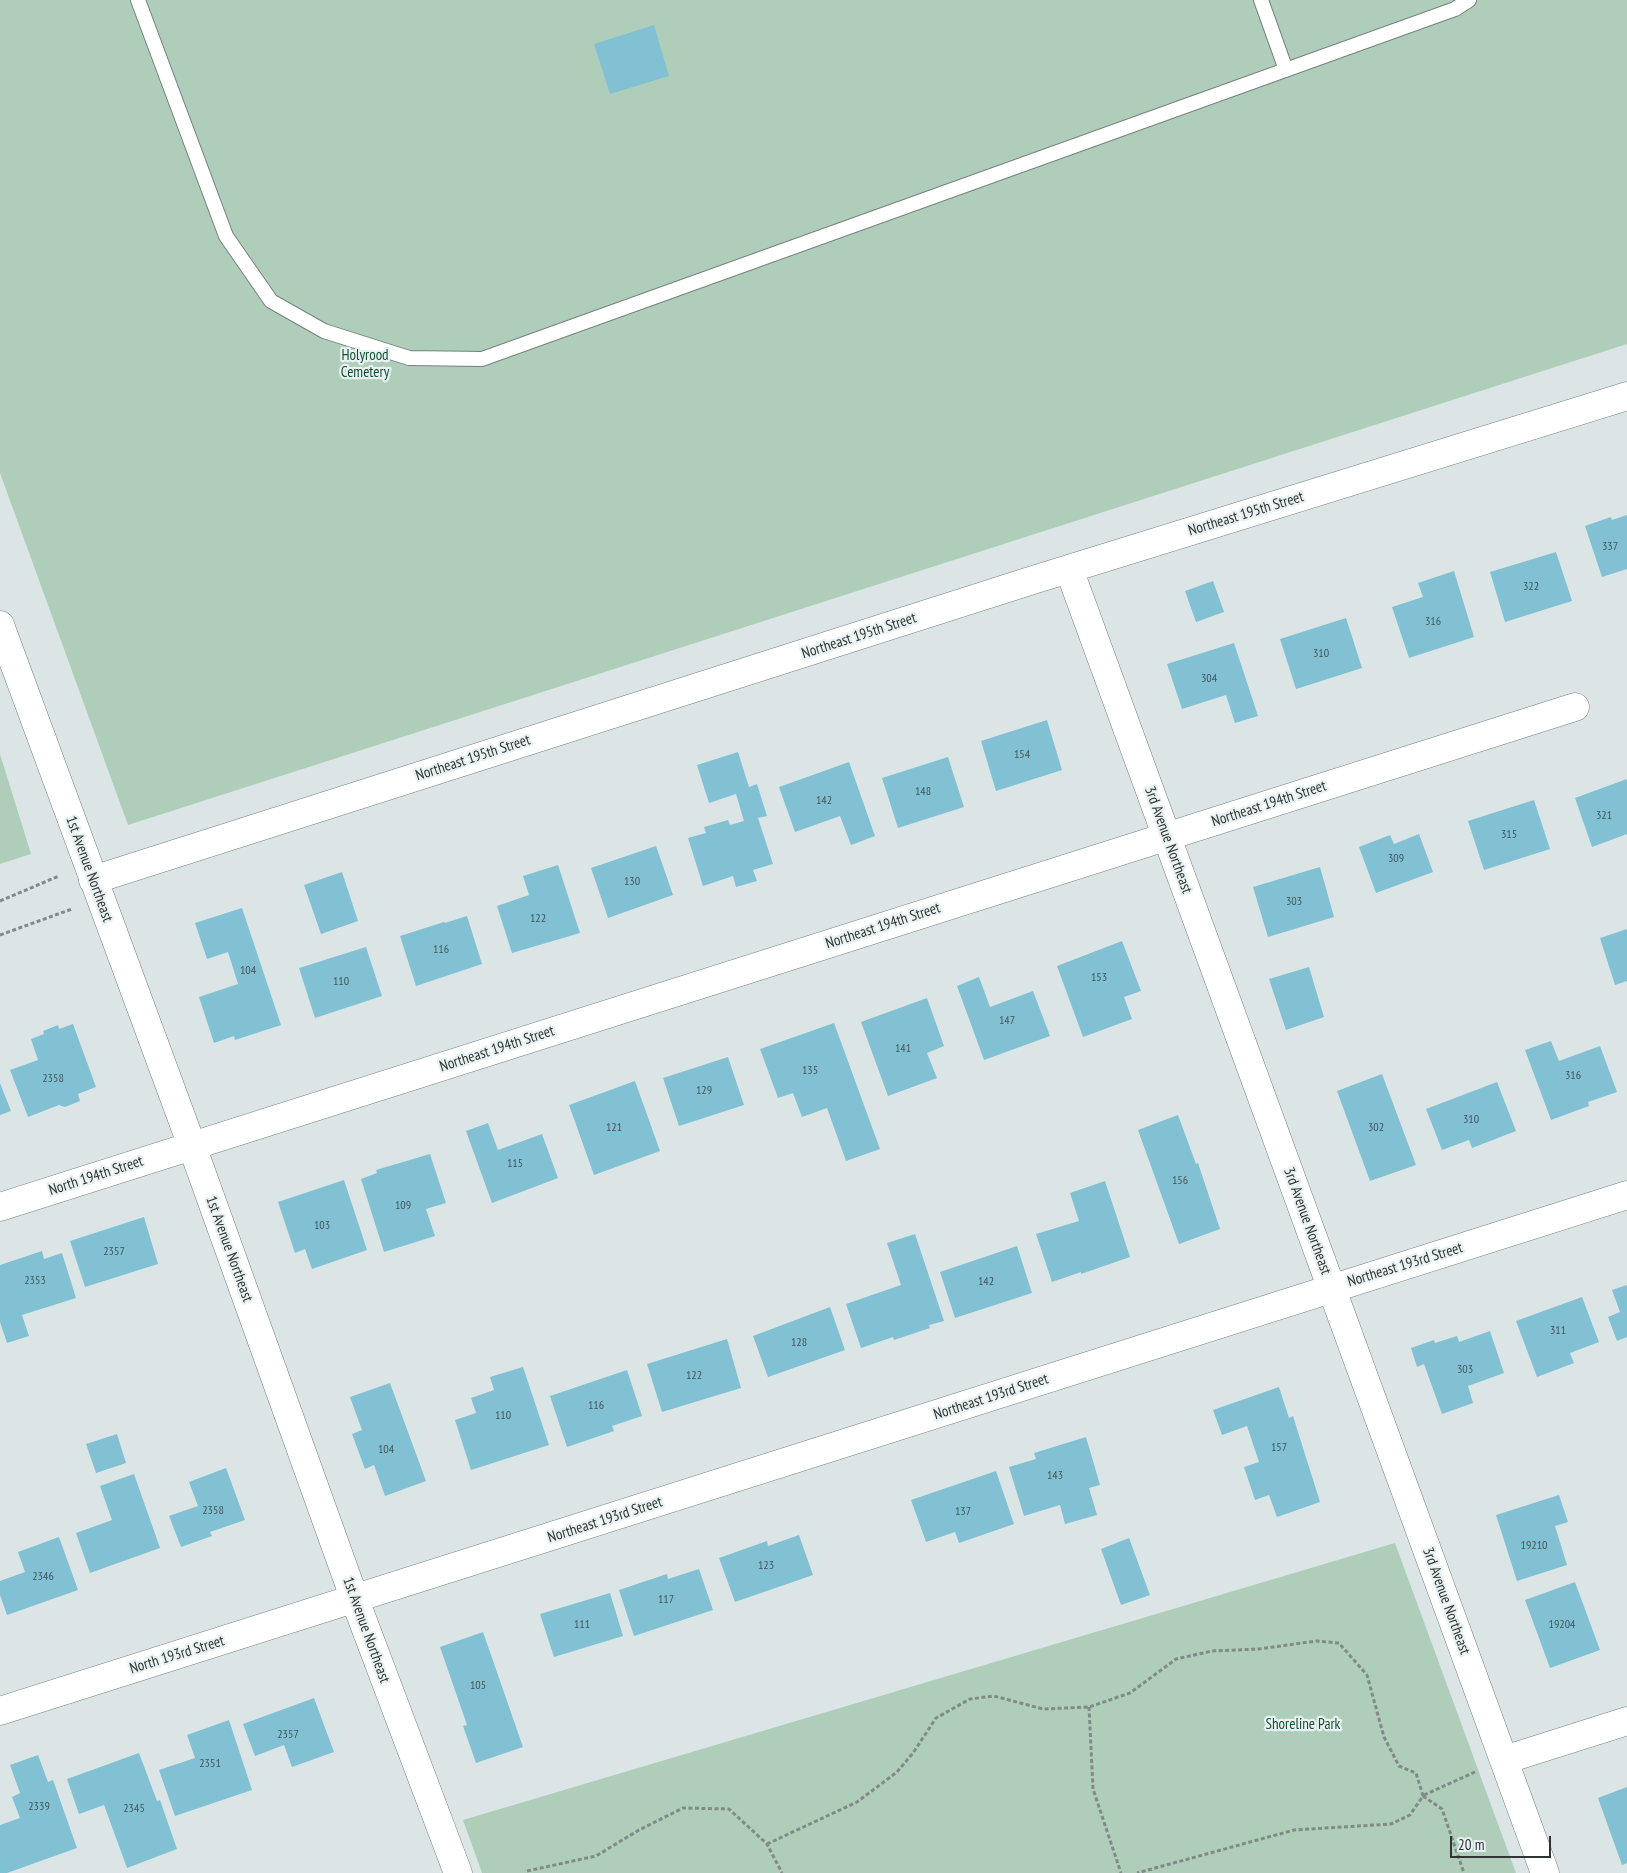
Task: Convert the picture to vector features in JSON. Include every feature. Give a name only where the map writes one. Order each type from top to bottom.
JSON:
[{"type":"street","name":"Northeast 195th Street","points":[[96,889],[1069,569],[1627,396]]},
{"type":"street","name":"3rd Avenue Northeast","points":[[1069,569],[1545,1873]]},
{"type":"street","name":"1st Avenue Northeast","points":[[0,625],[192,1146],[355,1600],[458,1873]]},
{"type":"street","name":"Northeast 194th Street","points":[[192,1146],[1575,707]]},
{"type":"street","name":"North 194th Street","points":[[0,1207],[192,1146]]},
{"type":"street","name":"Northeast 193rd Street","points":[[355,1600],[1627,1195]]},
{"type":"street","name":"North 193rd Street","points":[[0,1711],[355,1600]]},
{"type":"street","points":[[1504,1760],[1627,1721]]},
{"type":"lane","points":[[138,0],[226,236],[271,301],[324,332],[409,358],[482,359],[1455,9],[1469,0]]},
{"type":"lane","points":[[1261,0],[1286,70]]},
{"type":"path","points":[[0,901],[57,878]]},
{"type":"path","points":[[0,935],[96,889]]},
{"type":"path","points":[[767,1844],[857,1802],[897,1772],[913,1753],[936,1718],[970,1699],[994,1696],[1043,1709],[1089,1707],[1130,1694],[1176,1659],[1212,1651],[1259,1649],[1316,1642],[1339,1643],[1367,1675],[1384,1736],[1399,1766],[1416,1773],[1423,1796],[1442,1809],[1464,1873]]},
{"type":"path","points":[[1089,1707],[1093,1789],[1121,1873]]},
{"type":"path","points":[[1137,1873],[1294,1830],[1391,1824],[1410,1815],[1423,1796],[1504,1760]]},
{"type":"path","points":[[527,1871],[596,1856],[639,1830],[683,1808],[730,1809],[767,1844],[782,1873]]},
{"type":"green space","name":"Holyrood Cemetery","points":[[0,0],[1627,0],[1627,344],[128,825],[0,473]]},
{"type":"green space","points":[[0,754],[31,854],[0,864]]},
{"type":"green space","name":"Shoreline Park","points":[[1395,1543],[1516,1873],[482,1873],[463,1820]]},
{"type":"building","points":[[654,25],[669,76],[610,94],[594,44]]},
{"type":"building","points":[[1627,515],[1627,569],[1602,577],[1585,526],[1611,517],[1612,520]]},
{"type":"building","points":[[1556,552],[1572,601],[1505,622],[1490,572]]},
{"type":"building","points":[[1454,571],[1474,637],[1409,658],[1392,607],[1423,597],[1418,583]]},
{"type":"building","points":[[1213,581],[1224,612],[1196,622],[1185,591]]},
{"type":"building","points":[[1346,618],[1362,668],[1296,689],[1280,639]]},
{"type":"building","points":[[1234,643],[1258,716],[1235,723],[1226,695],[1182,709],[1167,664]]},
{"type":"building","points":[[1047,720],[1062,770],[996,791],[981,741]]},
{"type":"building","points":[[738,752],[749,787],[757,784],[767,816],[758,818],[773,864],[753,870],[757,881],[736,887],[733,876],[703,886],[688,838],[706,833],[704,827],[728,820],[730,825],[744,821],[736,794],[709,803],[697,765]]},
{"type":"building","points":[[948,757],[964,807],[898,828],[882,778]]},
{"type":"building","points":[[849,762],[875,836],[851,845],[840,816],[795,832],[779,787]]},
{"type":"building","points":[[1627,779],[1627,834],[1592,847],[1575,798]]},
{"type":"building","points":[[1534,800],[1550,849],[1484,870],[1468,821]]},
{"type":"building","points":[[1419,834],[1433,872],[1376,893],[1359,847],[1390,835],[1394,844]]},
{"type":"building","points":[[656,846],[673,895],[608,918],[591,868]]},
{"type":"building","points":[[558,865],[580,933],[512,953],[497,906],[529,895],[523,876]]},
{"type":"building","points":[[1320,867],[1334,917],[1268,937],[1253,887]]},
{"type":"building","points":[[342,872],[358,921],[321,934],[304,885]]},
{"type":"building","points":[[242,908],[281,1025],[235,1040],[234,1036],[214,1043],[199,997],[238,984],[228,952],[207,959],[195,923]]},
{"type":"building","points":[[467,916],[482,964],[416,986],[400,936]]},
{"type":"building","points":[[1627,929],[1627,981],[1615,985],[1600,938]]},
{"type":"building","points":[[1122,941],[1141,991],[1124,997],[1132,1019],[1083,1037],[1057,966]]},
{"type":"building","points":[[366,947],[382,996],[315,1018],[299,968]]},
{"type":"building","points":[[1309,967],[1324,1017],[1286,1030],[1269,979]]},
{"type":"building","points":[[979,977],[990,1007],[1033,991],[1050,1036],[984,1060],[957,986]]},
{"type":"building","points":[[927,998],[944,1046],[927,1053],[937,1078],[888,1096],[861,1022]]},
{"type":"building","points":[[834,1023],[880,1149],[846,1161],[827,1108],[802,1117],[793,1093],[778,1098],[760,1049]]},
{"type":"building","points":[[73,1024],[96,1087],[78,1094],[80,1101],[65,1107],[59,1105],[28,1117],[10,1070],[38,1060],[31,1039],[44,1034],[43,1031],[58,1025],[59,1029]]},
{"type":"building","points":[[1551,1041],[1559,1061],[1600,1046],[1617,1092],[1588,1102],[1589,1106],[1551,1120],[1525,1050]]},
{"type":"building","points":[[728,1057],[744,1105],[679,1126],[663,1078]]},
{"type":"building","points":[[1382,1074],[1416,1165],[1370,1181],[1337,1091]]},
{"type":"building","points":[[635,1081],[660,1151],[594,1175],[569,1105]]},
{"type":"building","points":[[1497,1082],[1516,1131],[1472,1148],[1469,1140],[1442,1150],[1426,1109]]},
{"type":"building","points":[[0,1083],[11,1111],[0,1115]]},
{"type":"building","points":[[1178,1115],[1196,1164],[1198,1163],[1220,1229],[1179,1244],[1138,1130]]},
{"type":"building","points":[[488,1123],[498,1150],[542,1134],[558,1178],[492,1203],[466,1131]]},
{"type":"building","points":[[430,1154],[446,1203],[426,1209],[435,1236],[384,1252],[361,1179],[377,1173],[376,1170]]},
{"type":"building","points":[[344,1180],[367,1250],[312,1269],[305,1249],[295,1253],[278,1202]]},
{"type":"building","points":[[1105,1181],[1130,1257],[1052,1282],[1036,1234],[1079,1221],[1070,1193]]},
{"type":"building","points":[[144,1217],[158,1264],[85,1287],[70,1241]]},
{"type":"building","points":[[915,1234],[944,1321],[929,1325],[930,1328],[894,1340],[893,1337],[861,1348],[846,1304],[901,1285],[887,1243]]},
{"type":"building","points":[[1017,1246],[1032,1293],[955,1318],[940,1272]]},
{"type":"building","points":[[42,1251],[44,1259],[62,1253],[76,1298],[22,1315],[29,1336],[7,1343],[0,1322],[0,1265]]},
{"type":"building","points":[[1627,1285],[1627,1337],[1617,1341],[1608,1317],[1620,1312],[1612,1290]]},
{"type":"building","points":[[1582,1297],[1599,1342],[1570,1353],[1574,1363],[1537,1377],[1516,1321]]},
{"type":"building","points":[[830,1307],[845,1350],[768,1377],[753,1336]]},
{"type":"building","points":[[1490,1331],[1504,1373],[1468,1386],[1473,1403],[1442,1414],[1424,1364],[1417,1367],[1411,1348],[1434,1340],[1435,1343],[1457,1336],[1459,1342]]},
{"type":"building","points":[[727,1339],[741,1388],[662,1412],[647,1364]]},
{"type":"building","points":[[523,1367],[549,1445],[471,1470],[455,1420],[476,1413],[471,1398],[494,1390],[490,1377]]},
{"type":"building","points":[[627,1370],[642,1416],[612,1426],[614,1431],[567,1447],[550,1396]]},
{"type":"building","points":[[390,1383],[426,1481],[385,1496],[374,1465],[365,1469],[352,1434],[362,1430],[350,1397]]},
{"type":"building","points":[[1279,1387],[1289,1418],[1293,1416],[1320,1502],[1277,1517],[1269,1495],[1255,1500],[1244,1467],[1259,1462],[1247,1426],[1222,1435],[1213,1410]]},
{"type":"building","points":[[117,1434],[126,1463],[96,1473],[86,1444]]},
{"type":"building","points":[[1086,1437],[1100,1485],[1089,1488],[1097,1515],[1065,1524],[1060,1505],[1024,1516],[1009,1467],[1036,1459],[1034,1453]]},
{"type":"building","points":[[226,1468],[245,1520],[210,1532],[212,1536],[181,1547],[169,1516],[198,1506],[189,1482]]},
{"type":"building","points":[[996,1471],[1014,1524],[959,1543],[955,1532],[926,1542],[911,1500]]},
{"type":"building","points":[[134,1474],[160,1548],[90,1573],[76,1533],[112,1520],[100,1486]]},
{"type":"building","points":[[1559,1495],[1568,1522],[1555,1526],[1567,1565],[1517,1581],[1496,1515]]},
{"type":"building","points":[[799,1535],[813,1575],[735,1602],[719,1558],[767,1541],[768,1546]]},
{"type":"building","points":[[59,1537],[78,1590],[7,1615],[0,1595],[0,1581],[25,1572],[18,1552]]},
{"type":"building","points":[[1129,1538],[1150,1595],[1121,1605],[1101,1549]]},
{"type":"building","points":[[699,1569],[713,1610],[634,1636],[619,1590],[667,1574],[668,1579]]},
{"type":"building","points":[[1575,1582],[1600,1650],[1550,1668],[1525,1600]]},
{"type":"building","points":[[610,1593],[623,1636],[554,1657],[540,1614]]},
{"type":"building","points":[[483,1632],[523,1747],[476,1763],[463,1726],[467,1725],[440,1647]]},
{"type":"building","points":[[314,1698],[334,1752],[292,1767],[284,1745],[255,1756],[243,1724]]},
{"type":"building","points":[[229,1720],[252,1790],[175,1816],[159,1770],[195,1758],[187,1735]]},
{"type":"building","points":[[139,1753],[157,1801],[160,1800],[177,1849],[127,1868],[104,1805],[79,1814],[67,1779]]},
{"type":"building","points":[[38,1755],[48,1782],[53,1780],[77,1848],[7,1873],[0,1873],[0,1825],[20,1818],[12,1797],[20,1793],[10,1765]]},
{"type":"building","points":[[1627,1787],[1627,1863],[1622,1865],[1598,1798]]}]
